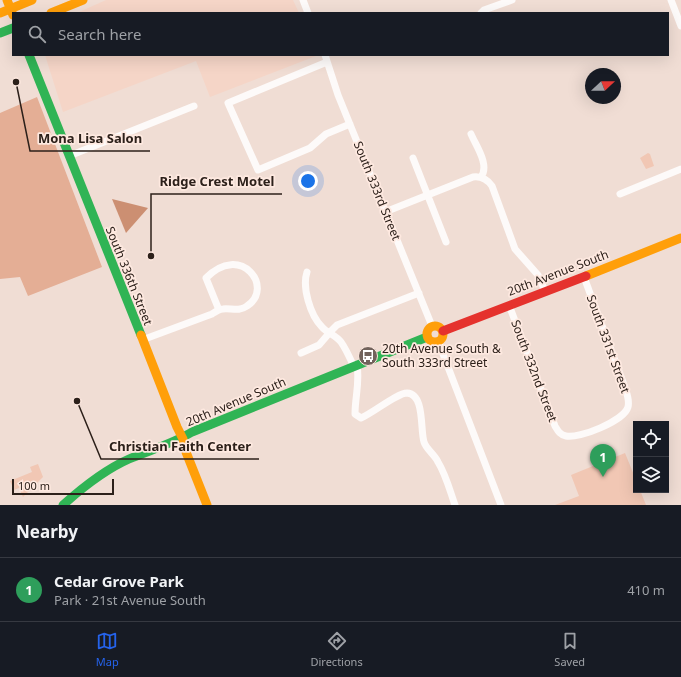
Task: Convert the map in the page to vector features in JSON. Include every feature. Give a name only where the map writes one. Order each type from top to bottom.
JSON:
[{"type":"street","points":[[0,13],[32,0]]},
{"type":"street","points":[[53,12],[83,0]]},
{"type":"street","points":[[303,0],[308,12]]},
{"type":"street","points":[[482,12],[512,0]]},
{"type":"street","points":[[671,0],[681,26]]},
{"type":"street","points":[[0,33],[12,28]]},
{"type":"street","name":"South 336th Street","points":[[29,56],[207,505]]},
{"type":"street","name":"South 333rd Street","points":[[325,56],[350,124],[432,326]]},
{"type":"street","points":[[327,62],[228,103],[258,170],[310,148],[326,134],[350,124]]},
{"type":"street","points":[[69,156],[194,106]]},
{"type":"street","points":[[471,134],[484,164],[484,171],[481,177]]},
{"type":"street","points":[[412,158],[446,242]]},
{"type":"street","points":[[620,194],[681,169]]},
{"type":"street","points":[[385,212],[473,177],[481,177],[488,181],[492,186],[515,249],[538,275],[545,291]]},
{"type":"street","name":"20th Avenue South","points":[[443,331],[681,238]]},
{"type":"street","points":[[142,340],[218,310],[222,308],[234,310],[247,307],[258,293],[258,288],[252,272],[244,266],[232,264],[221,267],[213,271],[206,278],[218,310]]},
{"type":"street","points":[[307,272],[305,284],[307,296],[316,318],[322,327],[341,342],[359,376],[355,414],[361,418],[370,414],[401,394],[409,393],[415,396],[418,400],[420,410],[424,443],[438,461],[455,505]]},
{"type":"street","name":"South 331st Street","points":[[562,435],[570,437],[582,434],[612,422],[626,411],[628,398],[584,277]]},
{"type":"street","points":[[301,353],[319,346],[334,327],[340,323],[419,293]]},
{"type":"street","name":"South 332nd Street","points":[[509,305],[552,420],[562,435]]},
{"type":"street","points":[[432,326],[439,326],[443,331],[443,336],[438,342],[431,341],[427,337],[427,331],[432,326]]},
{"type":"street","name":"20th Avenue South","points":[[63,505],[90,482],[113,467],[128,460],[182,439],[192,432],[427,337]]},
{"type":"street","points":[[438,342],[501,505]]},
{"type":"shaded area","points":[[106,0],[293,0],[299,12],[79,12]]},
{"type":"shaded area","points":[[45,56],[316,56],[210,97],[196,61],[63,112]]},
{"type":"shaded area","points":[[37,97],[102,267],[28,296],[20,277],[0,279],[0,113]]},
{"type":"shaded area","points":[[648,153],[650,154],[654,166],[646,169],[640,158]]},
{"type":"shaded area","points":[[112,199],[148,208],[126,233]]},
{"type":"shaded area","points":[[625,453],[633,473],[633,493],[641,493],[646,505],[555,505],[579,496],[571,475]]},
{"type":"shaded area","points":[[38,464],[43,477],[23,497],[19,488],[14,490],[10,481],[32,472],[30,467]]},
{"type":"traffic: fast","points":[[0,33],[12,28]]},
{"type":"traffic: fast","points":[[29,56],[141,335]]},
{"type":"traffic: fast","points":[[63,505],[94,479],[120,463],[192,432],[427,337]]},
{"type":"traffic: slow","points":[[7,0],[12,12]]},
{"type":"traffic: slow","points":[[0,13],[32,0]]},
{"type":"traffic: slow","points":[[53,12],[83,0]]},
{"type":"traffic: slow","points":[[586,276],[681,238]]},
{"type":"traffic: slow","points":[[432,326],[438,326],[443,331],[443,334],[441,340],[438,342],[432,342],[427,337],[427,331],[432,326]]},
{"type":"traffic: slow","points":[[141,335],[183,439],[186,452],[207,505]]},
{"type":"traffic: jam","points":[[443,331],[586,276]]},
{"type":"place","name":"Mona Lisa Salon","points":[[16,82]]},
{"type":"place","name":"Ridge Crest Motel","points":[[151,256]]},
{"type":"place","name":"20th Avenue South & South 333rd Street","points":[[368,356]]},
{"type":"place","name":"Christian Faith Center","points":[[77,401]]},
{"type":"place","name":"Cedar Grove Park","points":[[603,477]]}]
